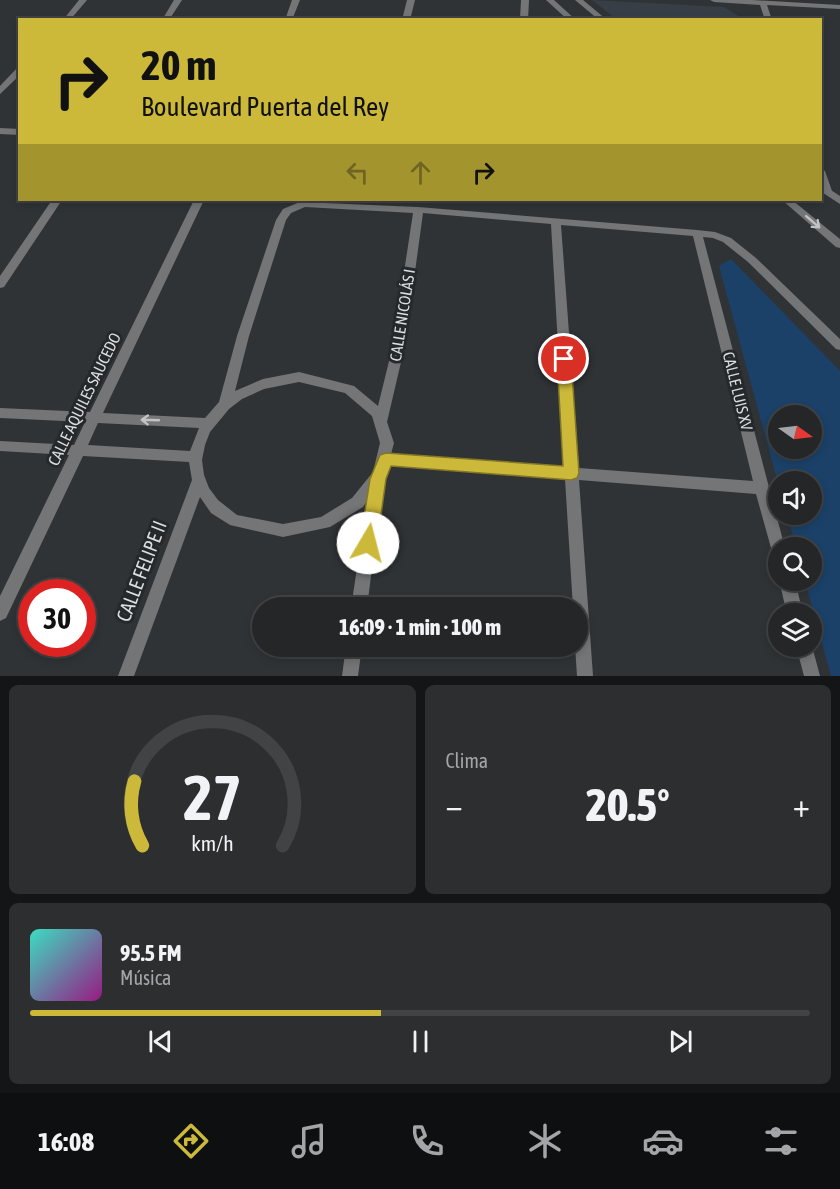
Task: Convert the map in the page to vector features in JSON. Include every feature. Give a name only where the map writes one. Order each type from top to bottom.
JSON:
[{"type":"street","points":[[68,18],[83,0]]},
{"type":"street","points":[[166,18],[178,0]]},
{"type":"street","points":[[289,18],[297,0]]},
{"type":"street","points":[[406,18],[411,0]]},
{"type":"street","points":[[524,18],[525,0]]},
{"type":"street","points":[[550,0],[571,18]]},
{"type":"street","points":[[579,0],[602,18]]},
{"type":"street","points":[[714,0],[788,2],[840,7]]},
{"type":"street","points":[[763,3],[768,18]]},
{"type":"street","points":[[0,92],[18,72]]},
{"type":"street","points":[[0,131],[18,132]]},
{"type":"street","points":[[823,189],[840,192]]},
{"type":"street","points":[[823,189],[840,201]]},
{"type":"street","points":[[0,284],[56,201]]},
{"type":"street","name":"CALLE AQUILES SAUCEDO","points":[[0,613],[199,201]]},
{"type":"street","points":[[788,201],[840,245]]},
{"type":"street","points":[[225,405],[243,336],[281,220],[287,211],[304,204],[418,210],[715,235],[727,240],[745,253],[840,346]]},
{"type":"street","name":"CALLE NICOLÁS I","points":[[382,419],[399,345],[418,210]]},
{"type":"street","points":[[556,222],[585,676]]},
{"type":"street","name":"CALLE LUIS XV","points":[[697,233],[775,537]]},
{"type":"street","points":[[361,597],[378,479],[386,459],[386,437],[382,419],[366,400],[348,387],[325,379],[299,377],[273,380],[248,389],[225,405],[208,423],[199,439],[195,457],[198,482],[210,502],[229,519],[255,529],[284,532],[314,526],[342,515],[364,497],[378,479]]},
{"type":"street","points":[[0,413],[208,423]]},
{"type":"street","points":[[0,446],[195,457]]},
{"type":"street","points":[[386,459],[762,488]]},
{"type":"street","name":"CALLE FELIPE II","points":[[126,676],[198,482]]},
{"type":"street","points":[[350,676],[353,657]]},
{"type":"street","points":[[807,657],[812,676]]},
{"type":"shaded area","points":[[592,0],[724,7],[741,18],[615,18]]},
{"type":"shaded area","points":[[731,259],[840,371],[840,676],[831,676],[822,643],[822,603],[811,603],[808,591],[822,591],[822,537],[793,537],[790,525],[822,525],[822,471],[775,471],[771,459],[822,459],[822,405],[768,405],[768,446],[719,266]]},
{"type":"route","points":[[368,543],[378,479],[386,459],[571,473],[564,359]]}]
